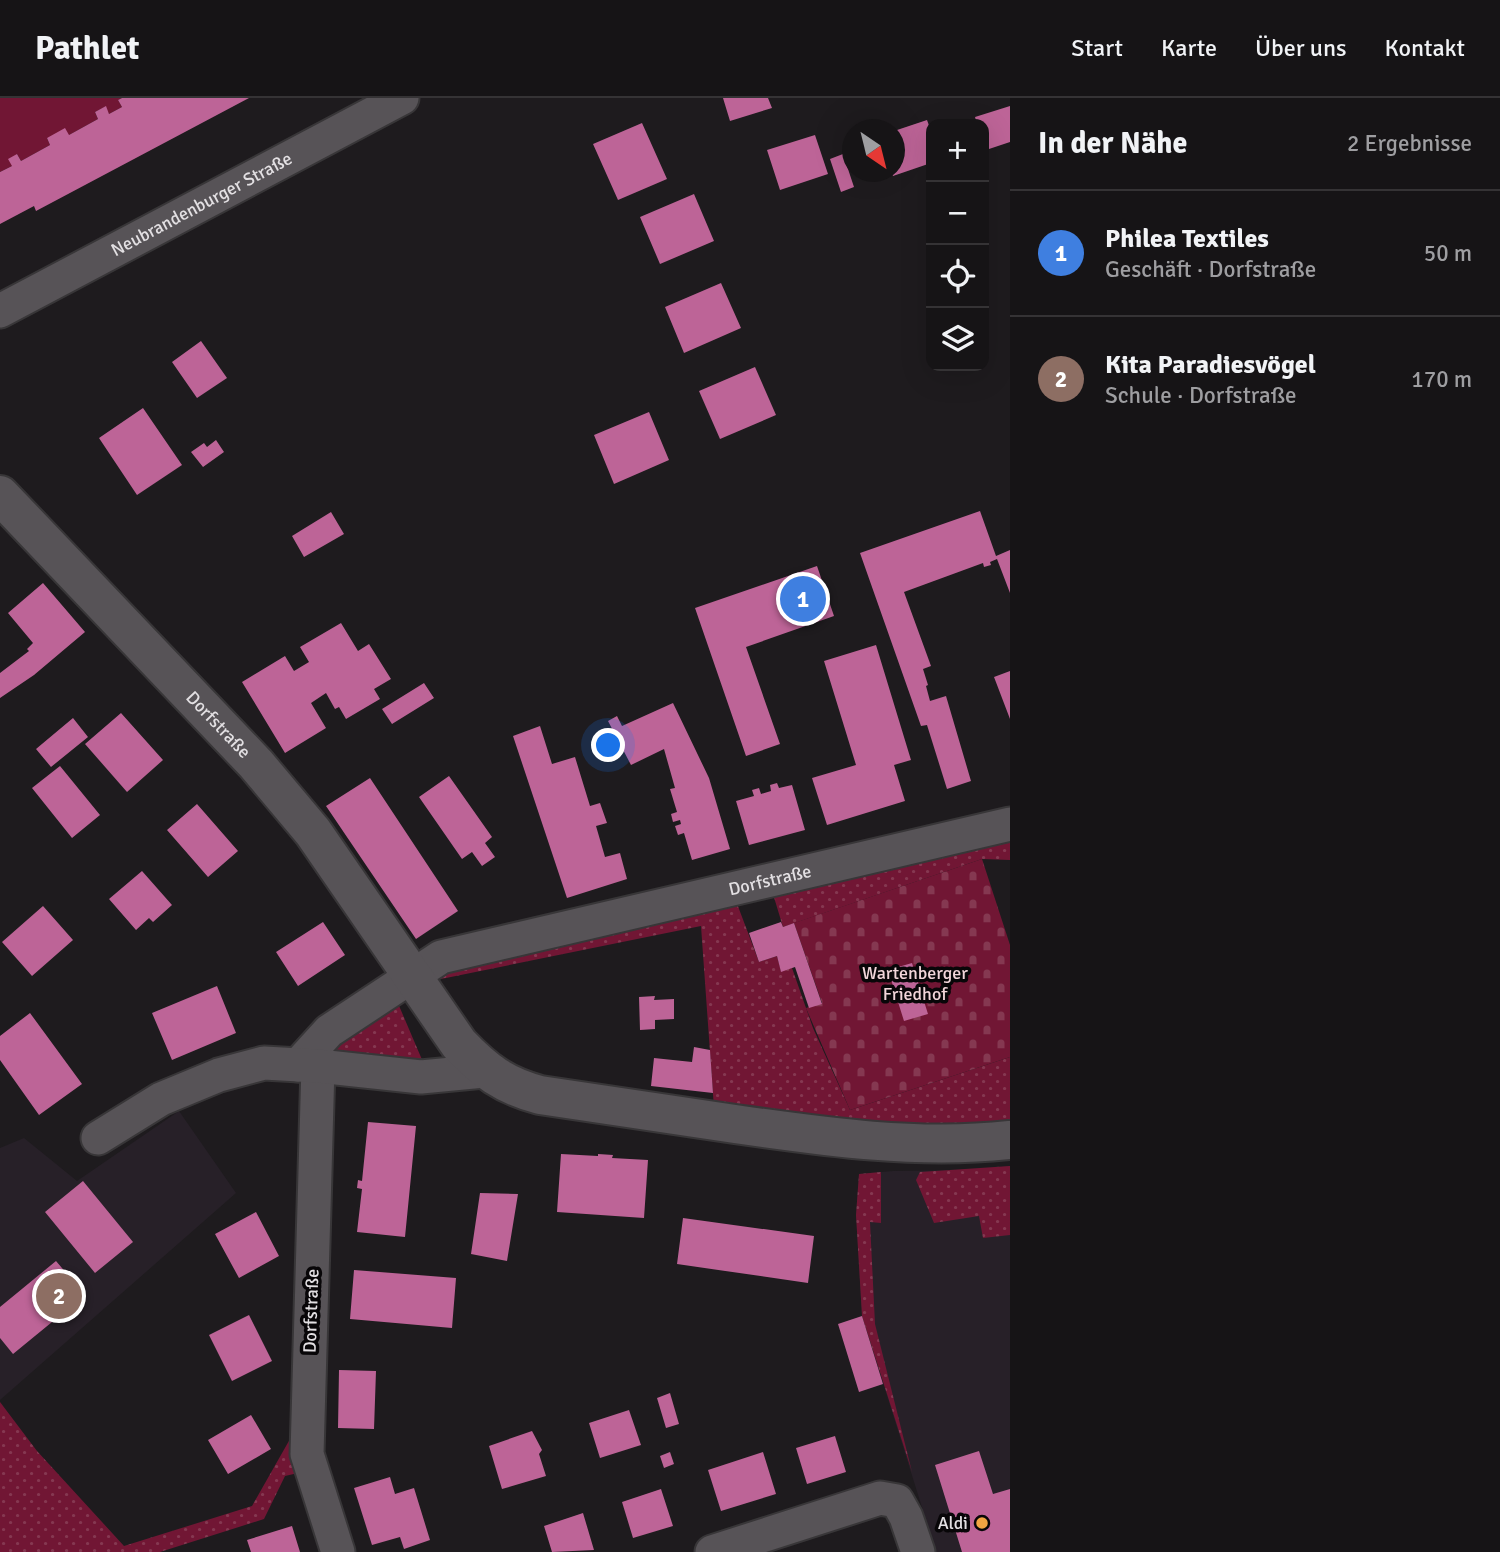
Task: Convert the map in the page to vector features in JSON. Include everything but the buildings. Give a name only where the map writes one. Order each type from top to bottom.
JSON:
[{"type":"main road","name":"Dorfstraße","points":[[0,495],[256,764],[313,832],[360,897],[426,966],[459,1044],[484,1070],[505,1083],[540,1095],[838,1139],[921,1143],[1010,1140]]},
{"type":"street","name":"Neubrandenburger Straße","points":[[0,311],[402,98]]},
{"type":"street","name":"Dorfstraße","points":[[338,1552],[307,1454],[308,1065],[330,1031],[426,966],[1010,824]]},
{"type":"street","points":[[98,1138],[161,1099],[219,1075],[264,1063],[421,1077],[484,1070]]},
{"type":"street","points":[[712,1552],[880,1498],[897,1501],[906,1517],[918,1552]]},
{"type":"shaded area","points":[[179,1111],[236,1193],[0,1400],[0,1148],[24,1138],[77,1181]]},
{"type":"shaded area","points":[[1010,1166],[1010,1552],[936,1552],[862,1316],[856,1215],[859,1174]]},
{"type":"green space","points":[[0,98],[122,98],[118,100],[122,107],[109,114],[105,107],[95,112],[98,119],[69,135],[47,138],[50,145],[21,161],[17,154],[12,166],[0,172]]},
{"type":"green space","points":[[1010,838],[1010,860],[982,859],[783,927],[773,894]]},
{"type":"green space","name":"Wartenberger Friedhof","points":[[982,859],[1010,945],[1010,1057],[850,1110],[806,1008],[822,1003],[794,923]]},
{"type":"green space","points":[[736,901],[759,962],[777,956],[781,971],[792,968],[813,1028],[850,1110],[1010,1057],[1010,1127],[972,1130],[714,1108],[701,926],[441,979],[435,972]]},
{"type":"green space","points":[[397,1001],[423,1062],[332,1051],[334,1040]]},
{"type":"green space","points":[[1010,1166],[1010,1235],[983,1238],[979,1216],[934,1223],[916,1180],[920,1172]]},
{"type":"green space","points":[[881,1172],[881,1223],[870,1222],[875,1324],[912,1472],[862,1316],[856,1215],[859,1174]]},
{"type":"green space","points":[[0,1402],[37,1451],[124,1546],[252,1506],[294,1432],[298,1473],[285,1476],[264,1519],[160,1552],[0,1552]]},
{"type":"place","name":"Philea Textiles","points":[[803,599]]},
{"type":"place","name":"Kita Paradiesvögel","points":[[59,1296]]},
{"type":"place","name":"Aldi","points":[[982,1523]]}]
